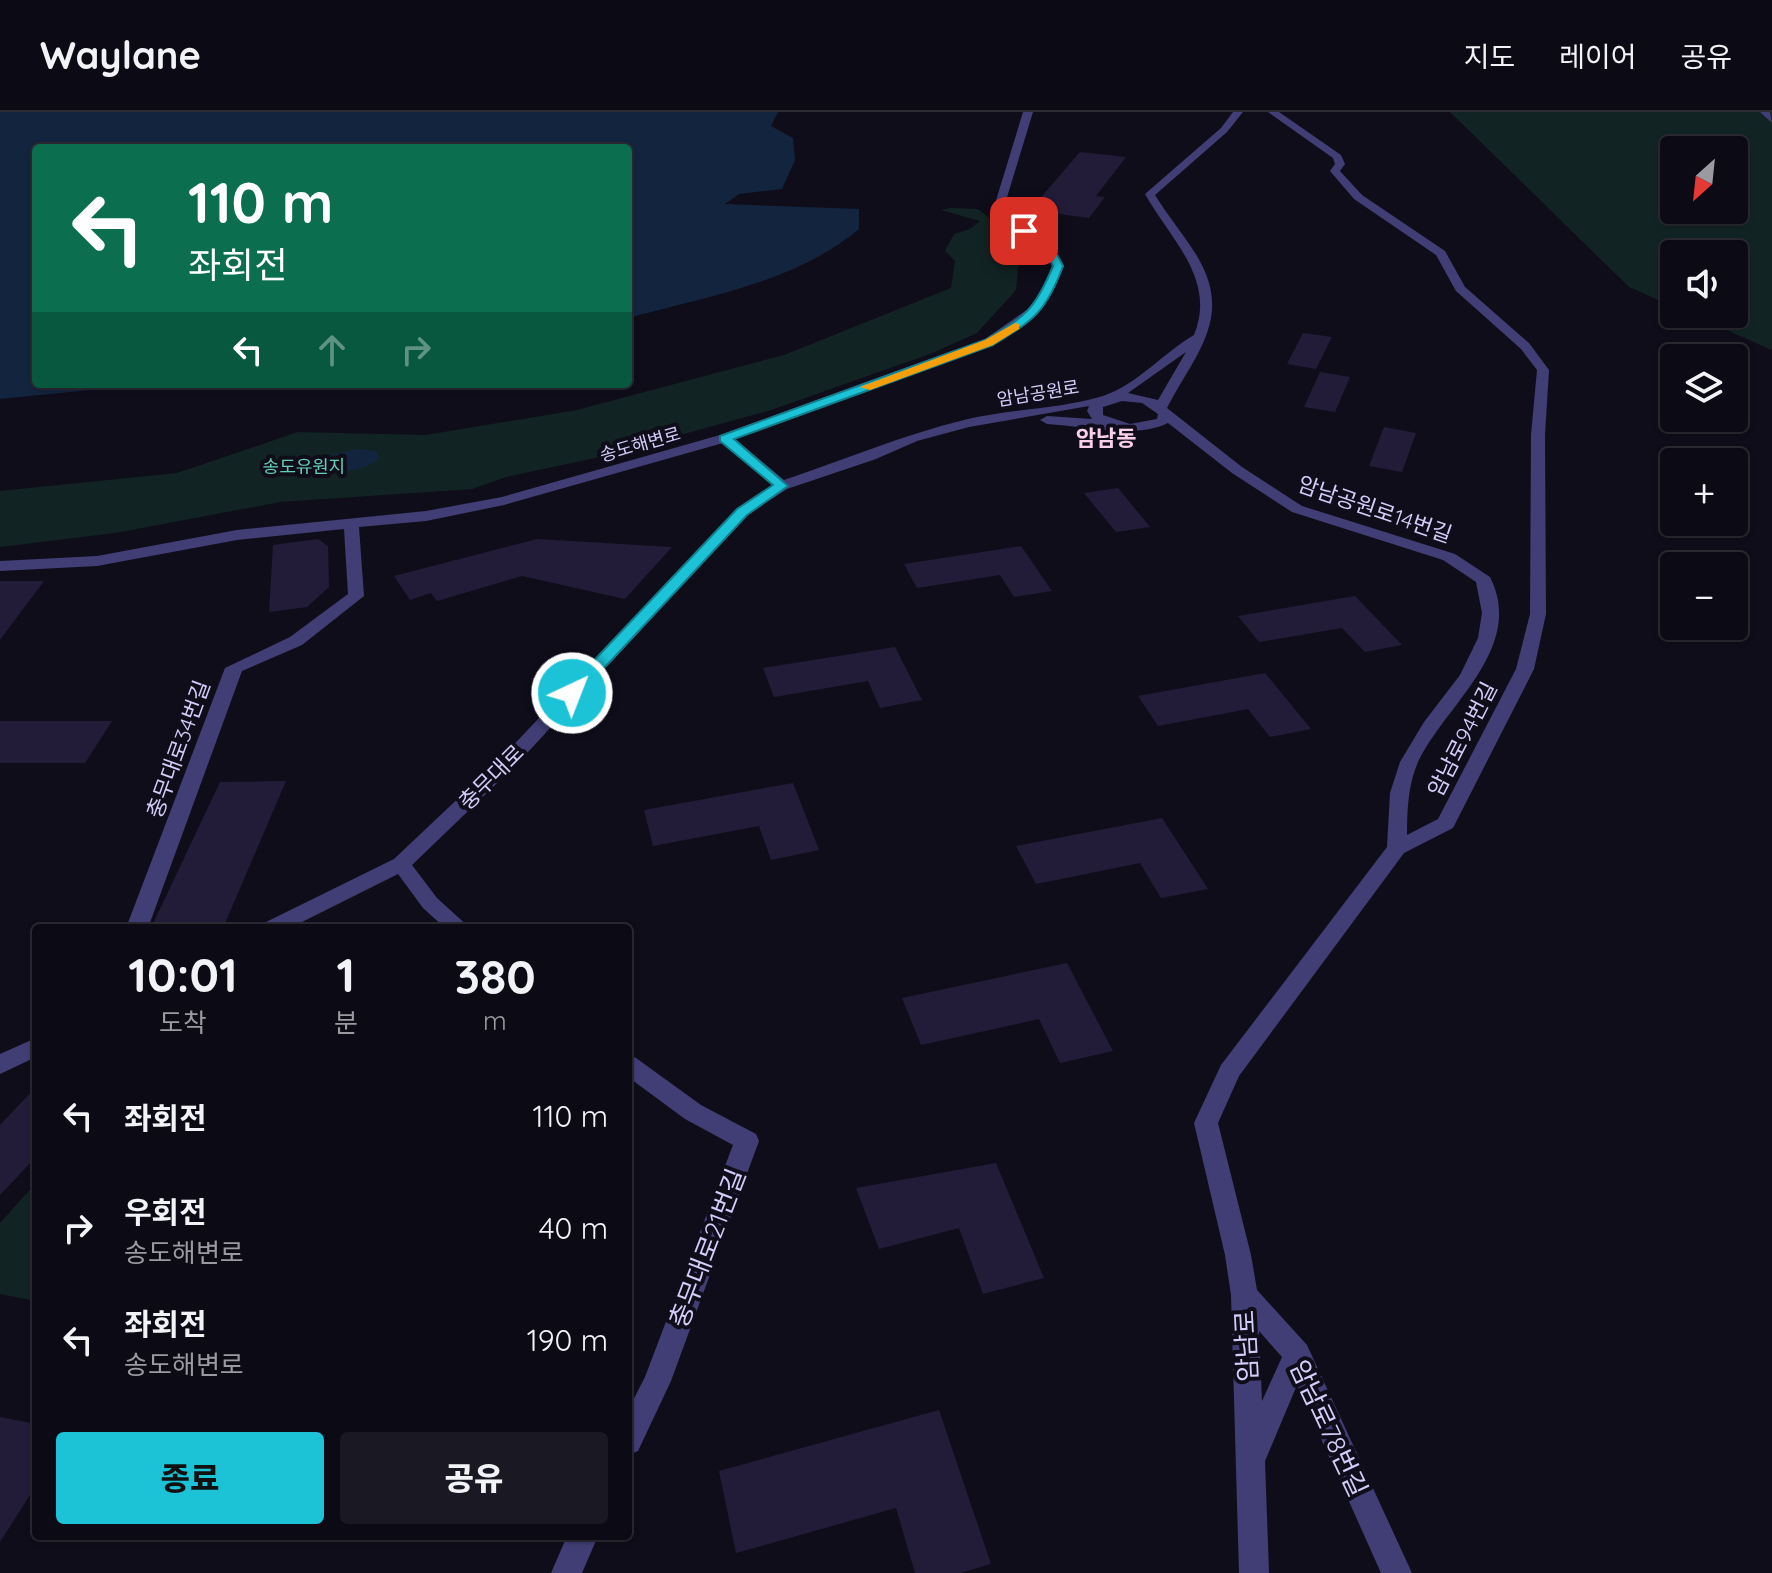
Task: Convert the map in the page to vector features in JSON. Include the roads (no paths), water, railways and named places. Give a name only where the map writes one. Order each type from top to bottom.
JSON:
[{"type":"street","name":"송도해변로","points":[[0,566],[97,561],[237,535],[426,516],[504,501],[725,438],[989,342],[1024,322],[1045,299],[1058,266],[1049,247],[1009,220],[999,207],[1028,112]]},
{"type":"street","points":[[1139,429],[1163,421],[1170,387],[1189,362],[1206,321],[1206,282],[1189,252],[1160,215],[1150,194],[1224,130],[1238,112]]},
{"type":"street","name":"암남로94번길","points":[[1206,1123],[1229,1071],[1397,848],[1446,823],[1525,669],[1538,614],[1538,435],[1543,370],[1525,346],[1460,289],[1441,253],[1358,197],[1335,171],[1340,164],[1338,157],[1273,112]]},
{"type":"street","points":[[1765,112],[1772,120]]},
{"type":"street","name":"암남공원로","points":[[782,486],[871,456],[912,438],[968,423],[1107,399],[1139,382],[1197,338]]},
{"type":"street","points":[[1108,424],[1098,418],[1094,411],[1097,404],[1107,399],[1136,397],[1163,410]]},
{"type":"street","name":"암남공원로14번길","points":[[1163,410],[1209,448],[1297,509],[1449,557],[1484,580],[1490,616],[1475,670],[1445,705],[1408,763],[1397,809],[1397,848]]},
{"type":"street","name":"암남공원로","points":[[871,456],[1016,423],[1068,420],[1139,429]]},
{"type":"street","name":"암남공원로14번길","points":[[1139,429],[1209,448]]},
{"type":"street","points":[[725,438],[782,486]]},
{"type":"street","name":"충무대로","points":[[280,924],[401,864],[509,761],[742,512],[782,486]]},
{"type":"street","name":"충무대로34번길","points":[[139,924],[234,668],[296,641],[356,596],[351,523]]},
{"type":"street","points":[[401,864],[430,903],[454,924]]},
{"type":"street","points":[[0,1065],[32,1049]]},
{"type":"street","name":"충무대로21번길","points":[[632,1067],[693,1112],[747,1141],[657,1381],[632,1433]]},
{"type":"street","name":"암남로","points":[[1206,1123],[1238,1255],[1244,1295],[1254,1573]]},
{"type":"street","name":"암남로78번길","points":[[1244,1295],[1297,1354],[1397,1573]]},
{"type":"street","points":[[1251,1458],[1297,1354]]},
{"type":"street","points":[[566,1573],[581,1540]]},
{"type":"water","points":[[0,112],[778,112],[771,126],[793,138],[795,160],[782,189],[739,194],[725,204],[859,209],[859,229],[807,263],[749,286],[632,317],[632,144],[32,144],[32,388],[110,388],[0,399]]},
{"type":"water","points":[[357,449],[376,451],[380,458],[366,466],[344,471],[321,465],[326,456]]},
{"type":"district","name":"암남동","points":[[1106,438]]},
{"type":"park label","name":"송도유원지","points":[[304,466]]}]
